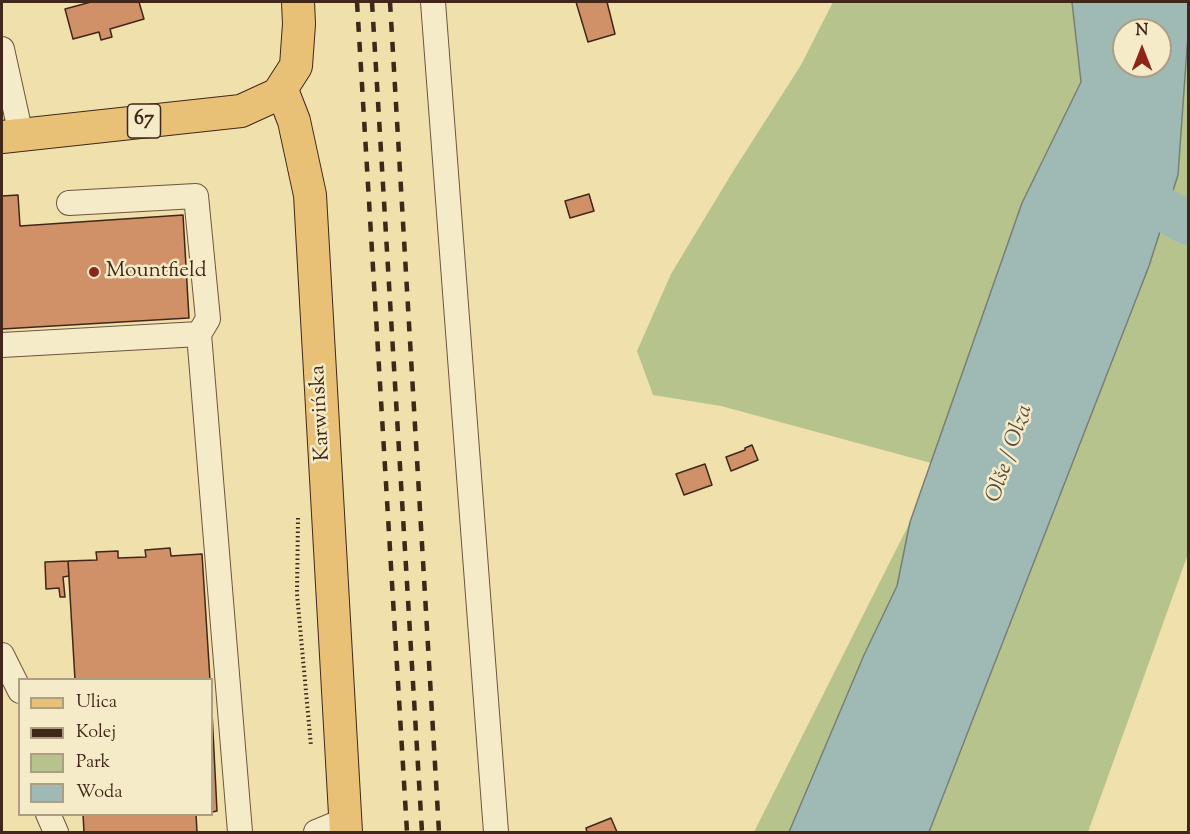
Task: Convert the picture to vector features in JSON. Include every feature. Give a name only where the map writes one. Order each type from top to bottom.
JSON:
[{"type":"main road","points":[[282,90],[296,66],[298,2]]},
{"type":"main road","name":"67","points":[[11,136],[241,111],[282,90]]},
{"type":"main road","name":"Karwińska","points":[[282,90],[294,122],[310,195],[345,826]]},
{"type":"street","points":[[433,2],[496,832]]},
{"type":"street","points":[[2,49],[11,136]]},
{"type":"street","points":[[69,203],[196,196],[208,319],[200,333],[240,832]]},
{"type":"street","points":[[2,345],[200,333]]},
{"type":"street","points":[[2,655],[18,687]]},
{"type":"street","points":[[49,816],[56,832]]},
{"type":"street","points":[[316,832],[345,826]]},
{"type":"green space","points":[[833,2],[1072,2],[1081,82],[1022,203],[931,463],[721,406],[653,395],[637,351],[671,274],[801,65]]},
{"type":"green space","points":[[1188,34],[1188,554],[1088,832],[929,832],[1149,266],[1178,175]]},
{"type":"green space","points":[[910,522],[897,586],[864,655],[789,832],[754,832]]},
{"type":"water","name":"Olše / Olza","points":[[1072,2],[1188,2],[1188,34],[1178,175],[1149,266],[929,832],[789,832],[864,655],[897,586],[910,522],[1022,203],[1081,82]]},
{"type":"building","points":[[91,2],[139,2],[144,19],[110,29],[112,37],[101,40],[99,32],[73,39],[65,9]]},
{"type":"building","points":[[576,2],[607,2],[615,34],[588,42]]},
{"type":"building","points":[[589,194],[594,211],[570,218],[565,201]]},
{"type":"building","name":"Mountfield","points":[[18,195],[20,226],[183,215],[189,318],[2,329],[2,196]]},
{"type":"building","points":[[752,445],[758,460],[731,471],[726,457]]},
{"type":"building","points":[[705,464],[712,485],[684,495],[676,474]]},
{"type":"building","points":[[170,548],[171,556],[202,554],[210,678],[75,678],[68,561],[97,560],[96,552],[118,551],[118,558],[146,557],[145,550]]},
{"type":"building","points":[[68,561],[69,576],[63,577],[65,597],[60,597],[59,588],[46,589],[45,562]]},
{"type":"building","points":[[213,732],[217,811],[213,812]]},
{"type":"building","points":[[83,816],[196,816],[197,832],[84,832]]},
{"type":"building","points":[[611,818],[617,832],[587,832],[586,828]]},
{"type":"waterway","points":[[1114,183],[1188,223]]},
{"type":"railway","points":[[357,2],[407,832]]},
{"type":"railway","points":[[372,2],[422,832]]},
{"type":"railway","points":[[390,2],[439,832]]},
{"type":"place","name":"Mountfield","points":[[94,272]]}]
